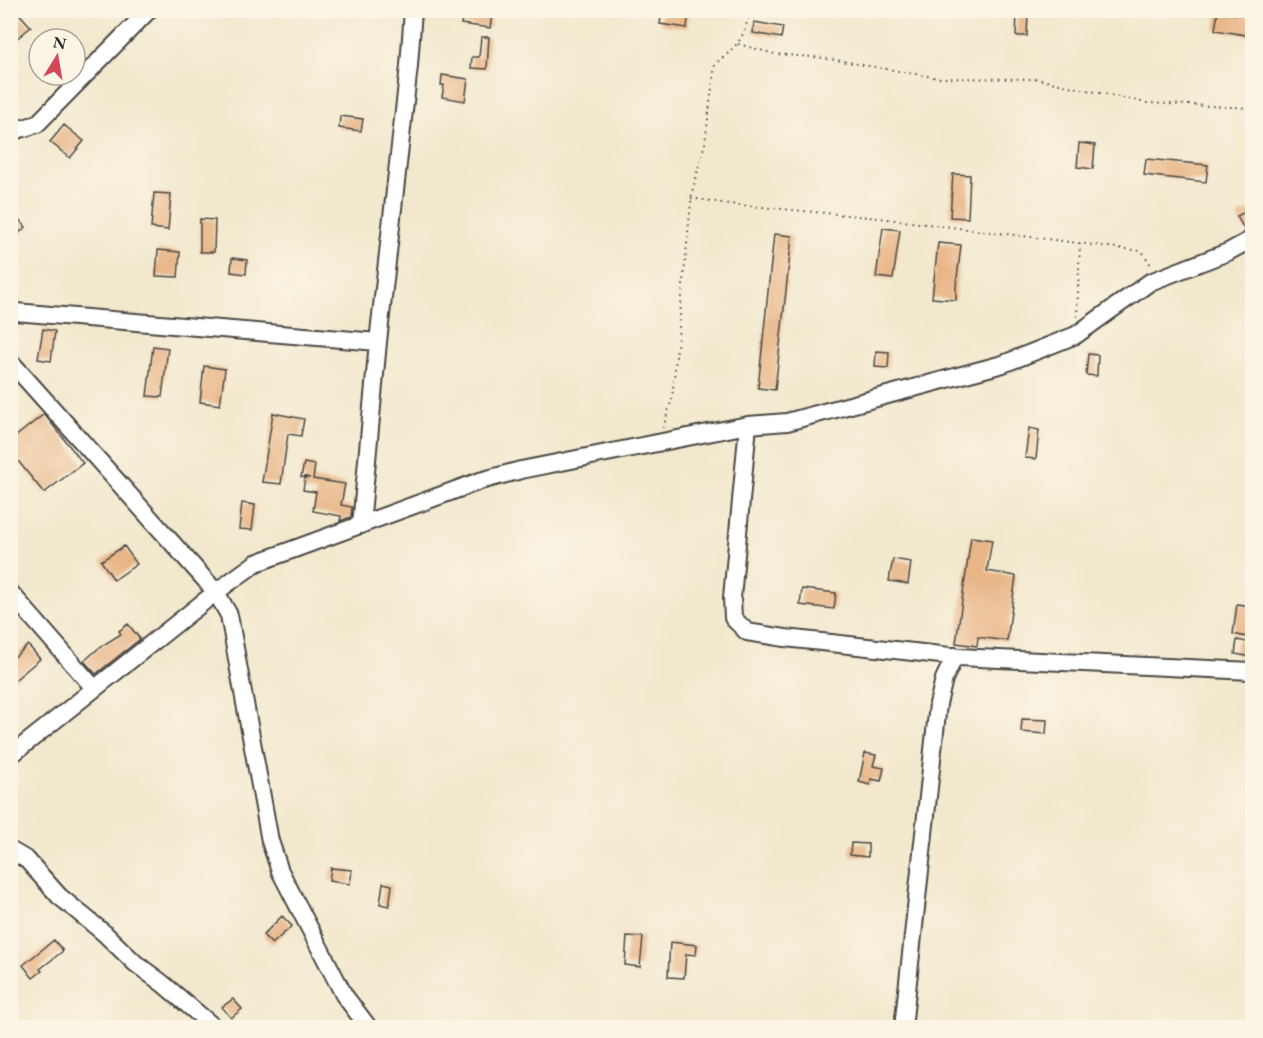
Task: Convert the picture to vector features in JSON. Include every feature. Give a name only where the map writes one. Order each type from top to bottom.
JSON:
[{"type":"street","points":[[10,132],[37,124],[149,10]]},
{"type":"street","points":[[361,525],[378,342],[410,66],[413,10]]},
{"type":"street","points":[[10,756],[216,592],[256,563],[480,481],[521,470],[748,426],[787,422],[1003,364],[1076,335],[1150,282],[1228,252],[1252,239]]},
{"type":"street","points":[[10,314],[15,312],[378,342]]},
{"type":"street","points":[[10,361],[216,592],[229,615],[270,842],[280,871],[344,995],[369,1028]]},
{"type":"street","points":[[748,426],[732,598],[733,618],[747,632],[955,656],[1252,671]]},
{"type":"street","points":[[10,592],[94,688]]},
{"type":"street","points":[[903,1028],[931,752],[944,679],[955,656]]},
{"type":"street","points":[[10,850],[27,860],[59,896],[104,933],[135,963],[215,1028]]},
{"type":"path","points":[[659,443],[672,399],[691,198],[705,143],[715,64],[738,44],[747,25],[750,10]]},
{"type":"path","points":[[738,44],[775,54],[824,58],[938,78],[1037,79],[1146,103],[1252,108]]},
{"type":"path","points":[[691,198],[729,204],[879,218],[1142,251],[1159,279]]},
{"type":"path","points":[[1076,335],[1080,242]]},
{"type":"building","points":[[10,10],[16,10],[31,27],[27,27],[27,30],[10,44]]},
{"type":"building","points":[[463,10],[492,14],[490,28],[461,24]]},
{"type":"building","points":[[662,10],[689,10],[687,28],[660,24]]},
{"type":"building","points":[[1218,12],[1249,16],[1249,20],[1252,21],[1252,36],[1215,30]]},
{"type":"building","points":[[1017,13],[1028,13],[1027,36],[1016,36]]},
{"type":"building","points":[[754,22],[783,27],[781,38],[753,33]]},
{"type":"building","points":[[481,37],[489,37],[487,69],[471,68],[472,57],[479,57]]},
{"type":"building","points":[[442,75],[468,79],[465,101],[442,97],[444,85],[441,85]]},
{"type":"building","points":[[340,116],[363,119],[361,131],[339,128]]},
{"type":"building","points":[[64,125],[84,141],[70,158],[50,142]]},
{"type":"building","points":[[1079,143],[1095,145],[1093,169],[1077,167]]},
{"type":"building","points":[[1146,159],[1208,165],[1206,182],[1144,175]]},
{"type":"building","points":[[953,174],[970,175],[968,218],[950,217]]},
{"type":"building","points":[[154,193],[171,194],[168,230],[151,228]]},
{"type":"building","points":[[10,210],[26,227],[10,241]]},
{"type":"building","points":[[1249,210],[1252,217],[1252,228],[1245,231],[1237,216]]},
{"type":"building","points":[[200,219],[215,220],[214,252],[200,252]]},
{"type":"building","points":[[883,228],[900,230],[893,279],[876,277]]},
{"type":"building","points":[[774,234],[792,236],[775,390],[758,388]]},
{"type":"building","points":[[938,243],[961,245],[956,300],[932,298]]},
{"type":"building","points":[[158,250],[180,252],[178,277],[156,276]]},
{"type":"building","points":[[232,258],[247,260],[246,274],[231,272]]},
{"type":"building","points":[[43,329],[55,331],[51,361],[38,359]]},
{"type":"building","points":[[153,346],[168,348],[162,397],[147,396]]},
{"type":"building","points":[[876,351],[889,352],[888,368],[875,367]]},
{"type":"building","points":[[1088,354],[1098,355],[1097,376],[1086,375]]},
{"type":"building","points":[[204,366],[225,369],[220,405],[200,402]]},
{"type":"building","points":[[273,413],[304,419],[301,436],[288,434],[281,484],[262,482]]},
{"type":"building","points":[[44,414],[83,463],[44,493],[10,451],[10,441]]},
{"type":"building","points":[[1029,428],[1039,430],[1036,459],[1025,458]]},
{"type":"building","points":[[304,463],[315,465],[313,479],[345,484],[341,505],[352,507],[351,517],[340,521],[341,516],[313,511],[316,492],[303,490],[305,477],[301,477]]},
{"type":"building","points":[[242,503],[255,505],[252,530],[239,529]]},
{"type":"building","points":[[971,537],[992,540],[987,571],[1016,576],[1007,641],[978,637],[977,646],[956,643]]},
{"type":"building","points":[[124,546],[137,564],[114,580],[101,561]]},
{"type":"building","points":[[893,559],[911,562],[908,584],[889,581]]},
{"type":"building","points":[[802,589],[836,593],[834,609],[800,605]]},
{"type":"building","points":[[1237,604],[1251,606],[1247,637],[1233,634]]},
{"type":"building","points":[[128,624],[140,639],[96,674],[84,661],[100,647],[121,634],[119,631]]},
{"type":"building","points":[[1237,640],[1252,643],[1252,657],[1235,654]]},
{"type":"building","points":[[28,645],[40,659],[10,684],[10,661]]},
{"type":"building","points":[[1022,719],[1047,720],[1046,734],[1021,732]]},
{"type":"building","points":[[865,753],[876,755],[873,766],[884,768],[881,781],[871,779],[870,785],[859,782]]},
{"type":"building","points":[[851,843],[868,844],[868,857],[850,855]]},
{"type":"building","points":[[331,868],[352,870],[350,884],[329,881]]},
{"type":"building","points":[[383,883],[392,885],[389,906],[380,904]]},
{"type":"building","points":[[282,916],[292,926],[272,944],[263,935]]},
{"type":"building","points":[[627,936],[643,937],[640,967],[625,965]]},
{"type":"building","points":[[54,940],[63,951],[40,969],[42,971],[33,978],[23,965]]},
{"type":"building","points":[[670,942],[697,945],[696,955],[686,954],[684,978],[668,977]]},
{"type":"building","points":[[233,999],[242,1009],[231,1018],[222,1007]]}]
